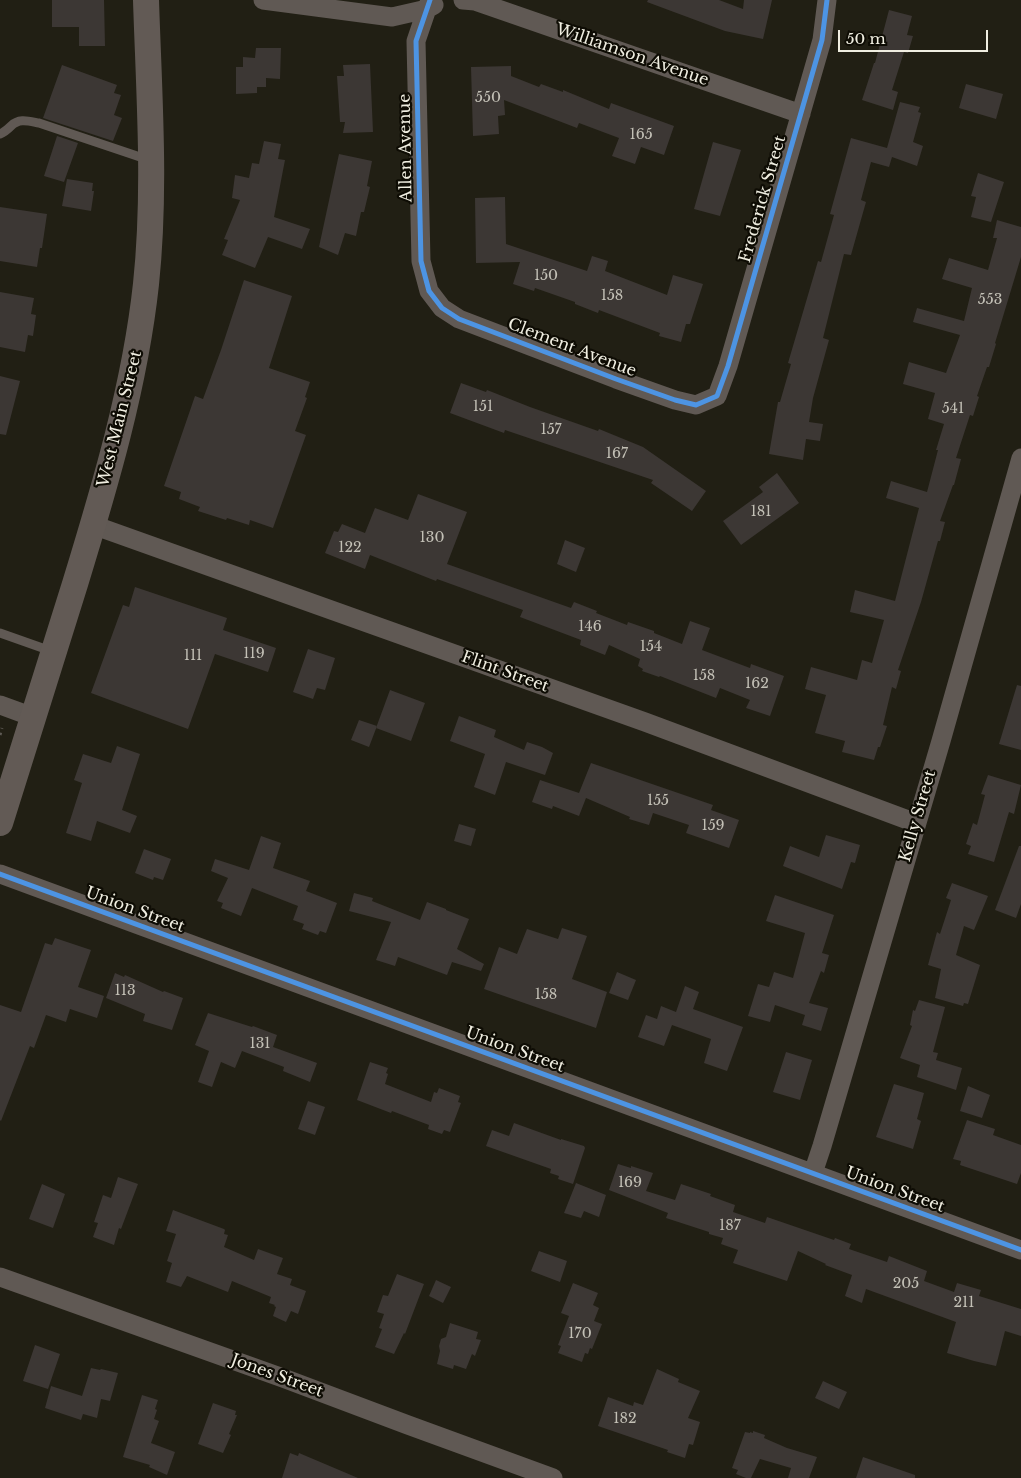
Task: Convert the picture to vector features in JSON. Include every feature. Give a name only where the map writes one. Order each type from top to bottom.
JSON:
[{"type":"main road","name":"West Main Street","points":[[0,823],[93,525],[122,420],[136,354],[146,284],[151,212],[146,0]]},
{"type":"street","points":[[263,0],[295,2],[392,17],[433,3]]},
{"type":"street","name":"Williamson Avenue","points":[[463,0],[475,1],[801,114]]},
{"type":"street","name":"Frederick Street","points":[[712,399],[717,396],[720,390],[728,366],[801,114],[822,40],[827,0]]},
{"type":"street","name":"Allen Avenue","points":[[432,296],[421,261],[416,41],[433,3]]},
{"type":"street","name":"Clement Avenue","points":[[432,296],[442,308],[460,319],[616,379],[696,405],[712,399]]},
{"type":"street","name":"Kelly Street","points":[[813,1173],[1021,458]]},
{"type":"street","name":"Flint Street","points":[[93,525],[645,722],[916,823]]},
{"type":"street","points":[[0,705],[33,717]]},
{"type":"street","name":"Union Street","points":[[0,874],[1021,1250]]},
{"type":"street","name":"Jones Street","points":[[0,1277],[265,1371],[408,1426],[553,1478]]},
{"type":"lane","points":[[0,134],[4,133],[16,122],[23,120],[150,161]]},
{"type":"lane","points":[[0,633],[54,652]]},
{"type":"path","points":[[0,735],[2,728]]},
{"type":"building","points":[[52,0],[104,0],[105,46],[79,46],[79,27],[52,27]]},
{"type":"building","points":[[648,0],[719,0],[743,9],[744,0],[772,0],[763,39],[725,31],[647,2]]},
{"type":"building","points":[[889,10],[912,16],[907,35],[913,36],[908,53],[904,52],[892,90],[898,92],[893,110],[862,100],[875,63]]},
{"type":"building","points":[[256,48],[281,48],[280,79],[266,78],[266,87],[257,87],[257,93],[236,94],[236,67],[243,67],[243,57],[255,58]]},
{"type":"building","points":[[370,64],[373,132],[343,133],[345,122],[340,122],[337,76],[344,76],[343,65]]},
{"type":"building","points":[[62,65],[117,85],[114,93],[121,95],[114,115],[122,118],[113,141],[43,118]]},
{"type":"building","points":[[511,66],[511,76],[539,87],[541,84],[563,92],[563,90],[609,109],[611,103],[674,126],[664,155],[641,147],[635,164],[612,156],[619,138],[579,123],[577,128],[504,100],[505,115],[498,116],[499,134],[473,136],[471,67]]},
{"type":"building","points":[[966,84],[1003,94],[996,119],[959,108]]},
{"type":"building","points":[[900,102],[920,107],[918,112],[921,113],[913,142],[923,146],[917,166],[892,157],[889,167],[871,162],[861,200],[866,202],[851,255],[844,254],[823,338],[829,340],[813,398],[809,422],[823,424],[820,441],[806,439],[803,460],[769,454],[778,402],[780,402],[791,364],[788,363],[818,261],[821,262],[834,215],[830,214],[851,138],[887,148]]},
{"type":"building","points":[[57,136],[78,143],[64,182],[44,176]]},
{"type":"building","points":[[264,141],[281,144],[278,159],[285,160],[274,217],[310,229],[302,249],[268,237],[255,268],[222,255],[228,240],[224,239],[240,200],[232,198],[235,175],[249,178],[252,163],[259,164]]},
{"type":"building","points":[[713,142],[741,150],[720,216],[694,209]]},
{"type":"building","points":[[339,154],[372,161],[367,186],[370,187],[364,212],[361,212],[356,236],[345,233],[338,255],[319,247]]},
{"type":"building","points":[[978,173],[1004,182],[991,222],[971,217],[976,197],[971,196]]},
{"type":"building","points":[[67,179],[93,183],[92,191],[94,191],[91,211],[62,206]]},
{"type":"building","points":[[505,197],[506,244],[587,271],[592,256],[608,261],[605,271],[667,295],[673,275],[703,284],[690,324],[686,324],[681,342],[659,336],[660,333],[599,310],[598,313],[575,304],[575,302],[535,288],[534,291],[513,284],[520,262],[476,263],[475,198]]},
{"type":"building","points":[[0,207],[47,214],[37,267],[0,261]]},
{"type":"building","points":[[997,220],[1021,227],[1021,257],[989,367],[987,367],[977,396],[979,397],[973,416],[970,415],[956,458],[961,459],[954,485],[940,521],[945,522],[898,670],[901,671],[896,689],[892,687],[883,725],[887,726],[874,760],[842,752],[845,741],[815,733],[826,695],[805,689],[811,667],[857,680],[862,660],[872,663],[884,620],[850,612],[855,590],[895,601],[919,508],[886,498],[891,481],[927,492],[944,424],[928,419],[935,393],[903,384],[909,362],[946,373],[960,335],[913,322],[917,308],[964,321],[972,288],[942,279],[949,258],[988,270],[997,238],[993,238]]},
{"type":"building","points":[[244,280],[292,296],[269,368],[310,382],[305,397],[307,398],[295,431],[306,435],[273,528],[250,520],[249,525],[198,511],[200,507],[179,499],[181,492],[164,486],[195,396],[203,399]]},
{"type":"building","points":[[0,292],[34,298],[31,314],[36,315],[33,336],[28,335],[25,352],[0,347]]},
{"type":"building","points":[[0,376],[20,381],[6,435],[0,434]]},
{"type":"building","points":[[461,383],[486,392],[487,390],[598,431],[599,429],[643,447],[706,491],[692,511],[651,483],[653,480],[505,430],[504,433],[450,413]]},
{"type":"building","points":[[777,473],[799,503],[741,545],[723,521],[763,492],[759,487]]},
{"type":"building","points":[[418,494],[467,512],[447,564],[571,608],[574,602],[597,611],[596,613],[627,625],[628,622],[654,631],[654,633],[682,644],[690,621],[710,628],[702,650],[750,668],[751,664],[784,676],[770,716],[746,708],[750,700],[720,688],[716,698],[642,671],[643,669],[638,666],[640,659],[609,645],[605,655],[580,645],[581,640],[520,617],[523,610],[437,579],[436,581],[370,555],[365,569],[325,553],[334,531],[338,532],[342,524],[365,533],[375,508],[408,520]]},
{"type":"building","points":[[565,540],[585,548],[576,572],[557,564]]},
{"type":"building","points":[[135,587],[227,618],[223,630],[276,648],[268,672],[215,654],[188,729],[91,693],[123,605],[129,607]]},
{"type":"building","points":[[308,649],[335,658],[325,690],[317,688],[313,699],[293,692]]},
{"type":"building","points":[[1017,685],[1021,686],[1021,750],[999,744]]},
{"type":"building","points":[[390,690],[425,703],[411,741],[376,728]]},
{"type":"building","points":[[459,716],[496,730],[494,737],[524,750],[527,742],[553,753],[545,775],[506,762],[495,795],[474,787],[485,754],[450,741]]},
{"type":"building","points":[[359,720],[377,726],[369,747],[351,740]]},
{"type":"building","points":[[117,746],[140,754],[122,810],[137,816],[130,833],[97,821],[91,841],[66,833],[82,783],[74,780],[83,754],[111,763]]},
{"type":"building","points":[[591,763],[713,805],[711,810],[739,820],[729,848],[686,833],[689,825],[653,813],[649,825],[629,819],[630,817],[586,798],[579,816],[553,806],[552,809],[532,802],[540,780],[579,793]]},
{"type":"building","points":[[988,775],[1021,785],[1014,814],[1009,812],[994,862],[968,854],[971,846],[966,844],[973,823],[977,825],[985,795],[981,794]]},
{"type":"building","points":[[459,824],[476,829],[471,846],[454,841]]},
{"type":"building","points":[[826,835],[860,845],[855,863],[851,862],[842,889],[783,866],[790,846],[819,857]]},
{"type":"building","points":[[261,836],[281,843],[273,868],[310,881],[306,891],[337,903],[326,933],[320,931],[318,935],[302,929],[304,924],[293,920],[298,906],[252,888],[241,916],[221,908],[223,903],[217,901],[228,878],[211,871],[215,859],[249,870]]},
{"type":"building","points":[[1019,846],[1021,846],[1021,904],[1016,918],[995,910]]},
{"type":"building","points":[[144,849],[171,859],[163,880],[154,877],[153,880],[135,873]]},
{"type":"building","points":[[952,883],[988,896],[974,930],[964,926],[956,955],[980,965],[968,1004],[964,1003],[963,1006],[935,998],[941,969],[928,965],[937,932],[940,934],[951,900],[946,898]]},
{"type":"building","points":[[354,893],[373,898],[372,901],[420,920],[427,902],[469,919],[457,949],[484,964],[481,971],[452,962],[447,975],[398,957],[395,966],[376,960],[391,922],[349,911]]},
{"type":"building","points":[[775,895],[834,915],[822,953],[829,955],[824,973],[821,971],[809,1003],[828,1008],[821,1031],[802,1025],[805,1015],[775,1005],[770,1022],[748,1016],[758,984],[769,987],[774,972],[793,978],[805,933],[766,921]]},
{"type":"building","points":[[562,928],[587,936],[572,979],[607,992],[596,1028],[484,989],[499,947],[517,954],[527,929],[558,939]]},
{"type":"building","points":[[55,938],[91,950],[78,987],[104,996],[97,1018],[70,1009],[66,1022],[46,1015],[34,1048],[30,1046],[1,1121],[0,1005],[21,1012],[45,943],[52,945]]},
{"type":"building","points":[[617,972],[636,980],[628,1000],[609,993]]},
{"type":"building","points":[[115,973],[124,977],[125,975],[163,992],[183,998],[172,1030],[143,1021],[145,1014],[106,998]]},
{"type":"building","points":[[685,986],[699,992],[693,1009],[743,1027],[727,1071],[704,1063],[711,1039],[672,1025],[664,1046],[638,1037],[646,1015],[657,1019],[661,1006],[676,1012]]},
{"type":"building","points":[[919,1000],[945,1007],[933,1052],[938,1053],[936,1060],[962,1068],[956,1090],[917,1077],[920,1065],[900,1058],[912,1026],[910,1025],[913,1010],[915,1011]]},
{"type":"building","points":[[208,1013],[277,1035],[273,1047],[317,1063],[310,1082],[283,1071],[284,1067],[242,1051],[235,1068],[221,1062],[212,1087],[198,1082],[209,1051],[195,1045]]},
{"type":"building","points":[[786,1052],[812,1060],[800,1100],[773,1092]]},
{"type":"building","points":[[370,1062],[388,1068],[385,1084],[431,1102],[434,1092],[437,1093],[439,1088],[460,1096],[458,1102],[461,1103],[450,1132],[444,1130],[442,1134],[428,1129],[429,1125],[357,1100]]},
{"type":"building","points":[[894,1084],[924,1093],[917,1119],[921,1121],[913,1149],[876,1137]]},
{"type":"building","points":[[968,1086],[990,1095],[982,1118],[960,1111]]},
{"type":"building","points":[[308,1101],[325,1107],[315,1135],[298,1129]]},
{"type":"building","points":[[967,1120],[995,1129],[993,1135],[1021,1145],[1021,1173],[1017,1184],[960,1165],[961,1161],[953,1159]]},
{"type":"building","points":[[514,1123],[584,1146],[585,1148],[573,1184],[558,1179],[559,1176],[550,1173],[551,1169],[486,1146],[492,1130],[509,1136]]},
{"type":"building","points":[[618,1164],[653,1173],[646,1191],[675,1200],[681,1184],[711,1194],[710,1196],[735,1205],[733,1212],[765,1223],[767,1217],[851,1244],[849,1249],[887,1262],[889,1256],[927,1271],[924,1281],[954,1292],[957,1283],[981,1290],[979,1296],[1021,1309],[1021,1336],[1005,1331],[996,1366],[974,1361],[947,1353],[956,1322],[866,1289],[862,1303],[845,1296],[852,1275],[825,1265],[798,1251],[787,1281],[733,1263],[738,1250],[721,1244],[723,1238],[666,1218],[668,1213],[609,1190]]},
{"type":"building","points":[[118,1177],[138,1184],[121,1229],[119,1228],[114,1245],[93,1237],[98,1223],[94,1222],[103,1195],[111,1198]]},
{"type":"building","points":[[576,1183],[606,1195],[599,1217],[584,1211],[581,1218],[564,1213]]},
{"type":"building","points":[[42,1184],[65,1194],[53,1228],[29,1219]]},
{"type":"building","points":[[173,1210],[224,1229],[224,1234],[228,1235],[224,1247],[254,1260],[258,1249],[283,1258],[277,1274],[292,1279],[290,1285],[306,1291],[298,1314],[291,1311],[286,1322],[273,1316],[276,1307],[269,1303],[271,1297],[232,1281],[228,1292],[187,1276],[181,1287],[166,1282],[172,1263],[167,1261],[176,1234],[166,1231]]},
{"type":"building","points":[[539,1251],[567,1261],[560,1282],[531,1271]]},
{"type":"building","points":[[397,1274],[424,1284],[405,1334],[394,1354],[375,1347],[382,1329],[379,1328],[384,1314],[377,1312],[383,1295],[388,1296]]},
{"type":"building","points":[[436,1280],[451,1287],[443,1303],[429,1296]]},
{"type":"building","points":[[573,1283],[598,1293],[593,1305],[599,1308],[594,1321],[602,1324],[592,1349],[590,1348],[588,1354],[585,1353],[582,1362],[558,1353],[561,1346],[558,1345],[569,1316],[561,1313]]},
{"type":"building","points":[[450,1323],[478,1332],[476,1339],[481,1340],[475,1356],[472,1354],[466,1369],[454,1365],[453,1369],[437,1364],[441,1339],[446,1337]]},
{"type":"building","points":[[35,1345],[60,1354],[48,1389],[23,1381]]},
{"type":"building","points":[[91,1368],[118,1373],[110,1401],[101,1399],[97,1418],[83,1414],[81,1420],[45,1408],[51,1386],[82,1396]]},
{"type":"building","points":[[657,1369],[679,1379],[678,1382],[700,1391],[688,1418],[700,1422],[693,1445],[689,1444],[685,1458],[667,1452],[668,1450],[598,1426],[608,1397],[633,1406],[634,1402],[643,1405]]},
{"type":"building","points":[[823,1381],[847,1392],[839,1409],[815,1398]]},
{"type":"building","points":[[142,1395],[158,1400],[154,1419],[159,1421],[151,1443],[175,1452],[167,1475],[149,1467],[150,1465],[123,1457]]},
{"type":"building","points":[[213,1403],[236,1411],[235,1415],[237,1415],[223,1453],[198,1444]]},
{"type":"building","points":[[753,1431],[765,1435],[764,1438],[787,1448],[817,1457],[809,1478],[788,1478],[791,1468],[760,1459],[751,1478],[736,1474],[738,1470],[732,1468],[745,1432],[753,1433]]},
{"type":"building","points":[[290,1453],[298,1456],[299,1453],[358,1478],[282,1478]]},
{"type":"building","points":[[863,1457],[915,1475],[915,1478],[856,1478]]},
{"type":"cycle path","points":[[430,0],[416,41],[421,261],[429,291],[442,308],[459,319],[616,379],[675,400],[696,405],[717,396],[728,366],[822,40],[827,0]]},
{"type":"cycle path","points":[[0,874],[1021,1250]]}]
